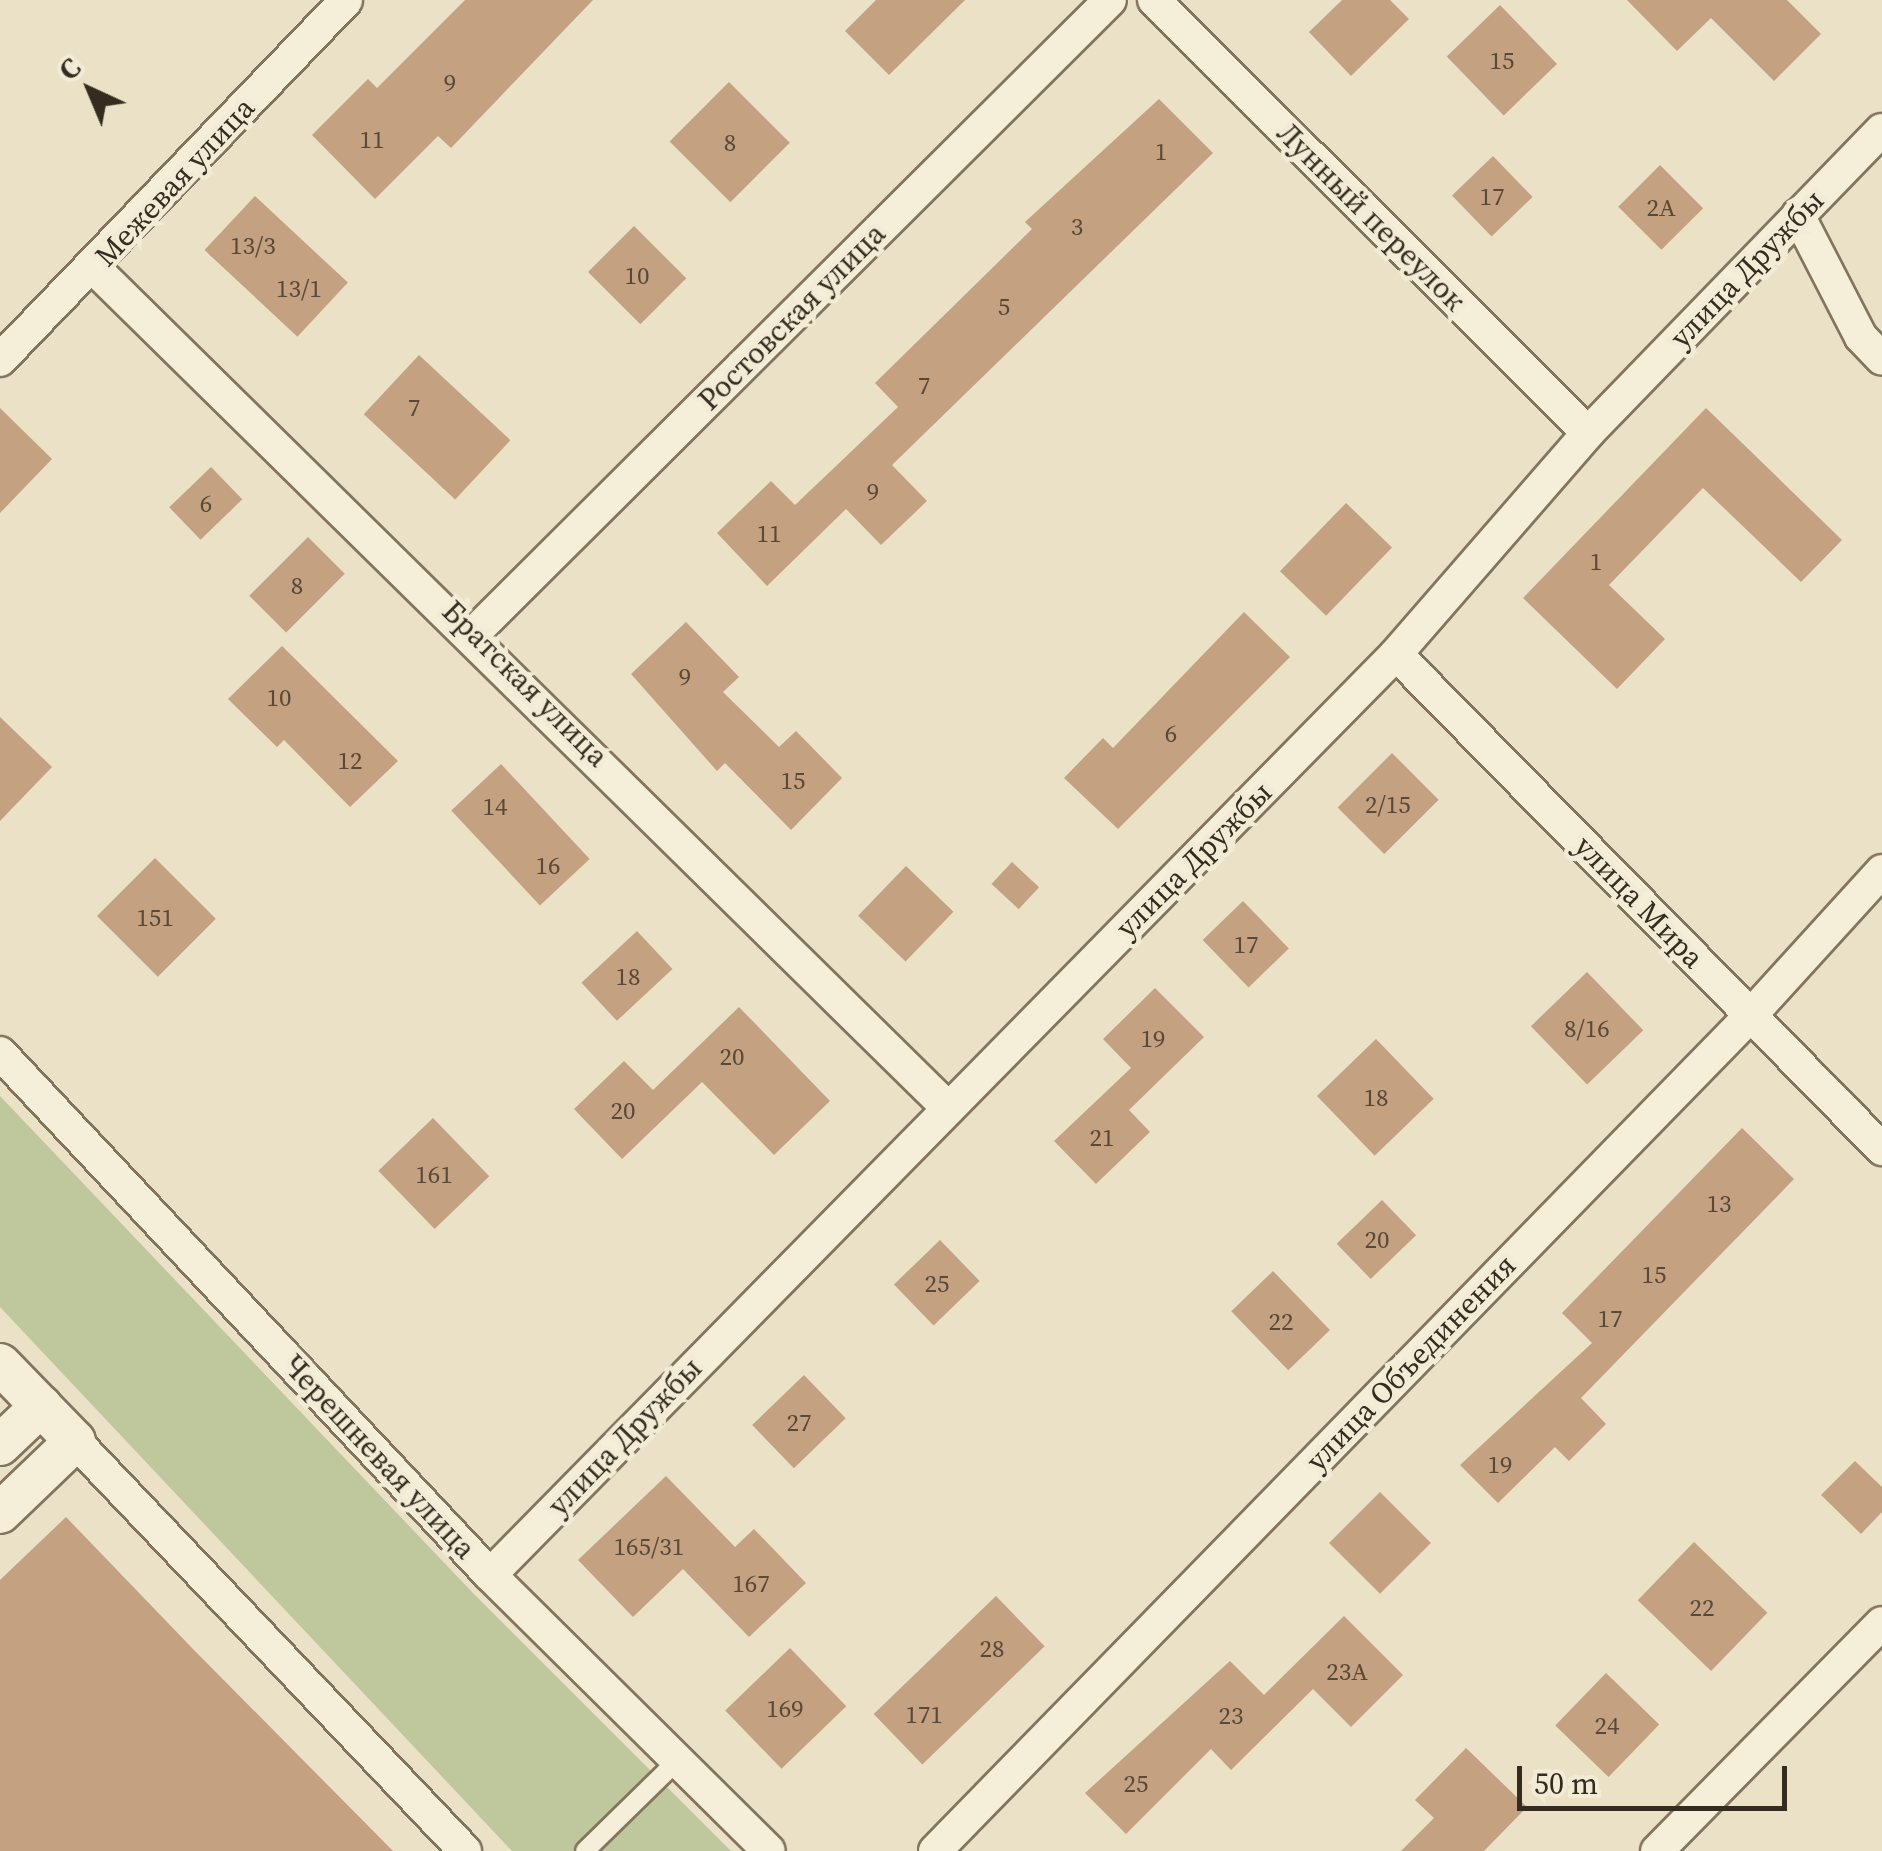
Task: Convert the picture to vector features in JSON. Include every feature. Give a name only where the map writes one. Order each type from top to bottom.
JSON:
[{"type":"street","name":"Межевая улица","points":[[0,360],[94,268],[346,0]]},
{"type":"street","name":"Ростовская улица","points":[[474,633],[1110,0]]},
{"type":"street","name":"Лунный переулок","points":[[1154,0],[1588,433]]},
{"type":"street","name":"улица Дружбы","points":[[490,1575],[1396,654],[1588,433],[1882,130]]},
{"type":"street","points":[[1798,215],[1861,338],[1882,358]]},
{"type":"street","name":"Братская улица","points":[[94,268],[474,633],[948,1108]]},
{"type":"street","name":"улица Мира","points":[[1396,654],[1882,1149]]},
{"type":"street","name":"улица Объединения","points":[[935,1851],[1750,1016],[1882,871]]},
{"type":"street","name":"Черешневая улица","points":[[0,1053],[490,1575],[769,1851]]},
{"type":"street","points":[[0,1364],[466,1851]]},
{"type":"street","points":[[0,1445],[41,1406]]},
{"type":"street","points":[[0,1513],[75,1441]]},
{"type":"street","points":[[1657,1851],[1882,1623]]},
{"type":"lane","points":[[586,1851],[677,1761]]},
{"type":"green space","points":[[0,1096],[472,1592],[731,1851],[512,1851],[0,1307]]},
{"type":"building","points":[[465,0],[593,0],[451,148],[438,136],[375,199],[312,135],[368,79],[377,88]]},
{"type":"building","points":[[876,0],[965,0],[889,75],[845,31]]},
{"type":"building","points":[[1342,0],[1390,0],[1409,19],[1351,76],[1309,32]]},
{"type":"building","points":[[1627,0],[1787,0],[1821,34],[1774,81],[1711,18],[1677,51]]},
{"type":"building","points":[[1500,5],[1557,64],[1504,115],[1447,56]]},
{"type":"building","points":[[729,82],[790,143],[730,202],[670,141]]},
{"type":"building","points":[[1159,99],[1213,153],[892,465],[927,501],[881,545],[846,509],[767,586],[717,533],[771,481],[795,505],[898,407],[875,383],[1032,229],[1025,222]]},
{"type":"building","points":[[1493,156],[1533,197],[1492,237],[1452,196]]},
{"type":"building","points":[[1660,165],[1703,208],[1661,250],[1618,207]]},
{"type":"building","points":[[255,196],[348,283],[297,337],[205,250]]},
{"type":"building","points":[[634,226],[686,278],[640,324],[588,272]]},
{"type":"building","points":[[419,355],[510,440],[455,499],[364,414]]},
{"type":"building","points":[[0,408],[52,459],[0,513]]},
{"type":"building","points":[[1706,408],[1842,540],[1801,582],[1703,488],[1609,585],[1665,639],[1617,689],[1523,598]]},
{"type":"building","points":[[211,467],[242,499],[201,540],[169,507]]},
{"type":"building","points":[[1346,503],[1392,547],[1326,616],[1280,571]]},
{"type":"building","points":[[308,537],[345,574],[286,632],[249,596]]},
{"type":"building","points":[[1244,612],[1290,657],[1118,829],[1064,778],[1103,738],[1113,748]]},
{"type":"building","points":[[686,622],[739,677],[723,692],[779,747],[796,731],[842,778],[791,830],[725,763],[717,771],[631,674]]},
{"type":"building","points":[[282,646],[398,761],[350,807],[284,740],[277,747],[228,699]]},
{"type":"building","points":[[0,717],[52,767],[0,821]]},
{"type":"building","points":[[1392,753],[1439,800],[1384,854],[1338,807]]},
{"type":"building","points":[[501,764],[590,859],[540,905],[451,810]]},
{"type":"building","points":[[155,858],[216,919],[158,977],[97,916]]},
{"type":"building","points":[[1012,862],[1039,887],[1019,909],[992,884]]},
{"type":"building","points":[[906,866],[953,912],[906,961],[858,916]]},
{"type":"building","points":[[1243,901],[1289,948],[1249,987],[1203,940]]},
{"type":"building","points":[[637,931],[672,969],[617,1021],[581,983]]},
{"type":"building","points":[[1587,972],[1643,1030],[1587,1084],[1531,1026]]},
{"type":"building","points":[[1155,988],[1204,1037],[1129,1110],[1150,1132],[1096,1184],[1054,1141],[1131,1068],[1103,1039]]},
{"type":"building","points":[[739,1007],[830,1101],[774,1155],[702,1082],[622,1159],[574,1109],[624,1061],[653,1090]]},
{"type":"building","points":[[1376,1039],[1434,1099],[1375,1156],[1317,1096]]},
{"type":"building","points":[[433,1118],[489,1176],[435,1229],[378,1171]]},
{"type":"building","points":[[1742,1128],[1794,1179],[1581,1398],[1606,1424],[1569,1461],[1555,1447],[1498,1503],[1460,1465],[1592,1343],[1562,1313]]},
{"type":"building","points":[[1382,1200],[1416,1235],[1371,1279],[1337,1244]]},
{"type":"building","points":[[940,1240],[980,1281],[934,1325],[894,1284]]},
{"type":"building","points":[[1273,1271],[1330,1330],[1288,1370],[1231,1311]]},
{"type":"building","points":[[804,1375],[846,1418],[794,1468],[752,1425]]},
{"type":"building","points":[[1855,1461],[1882,1487],[1882,1512],[1861,1534],[1821,1495]]},
{"type":"building","points":[[666,1476],[735,1547],[754,1529],[806,1583],[749,1637],[683,1569],[633,1617],[578,1560]]},
{"type":"building","points":[[1380,1492],[1431,1543],[1380,1594],[1329,1543]]},
{"type":"building","points":[[66,1517],[393,1851],[0,1851],[0,1580]]},
{"type":"building","points":[[1694,1542],[1767,1613],[1711,1671],[1638,1600]]},
{"type":"building","points":[[996,1596],[1045,1646],[922,1764],[874,1714]]},
{"type":"building","points":[[1344,1616],[1403,1675],[1351,1727],[1313,1689],[1231,1770],[1211,1749],[1126,1834],[1085,1793],[1230,1661],[1264,1695]]},
{"type":"building","points":[[790,1648],[846,1706],[782,1769],[725,1711]]},
{"type":"building","points":[[1606,1673],[1659,1724],[1609,1777],[1555,1726]]},
{"type":"building","points":[[1466,1748],[1527,1807],[1484,1851],[1401,1851],[1434,1818],[1415,1800]]}]
